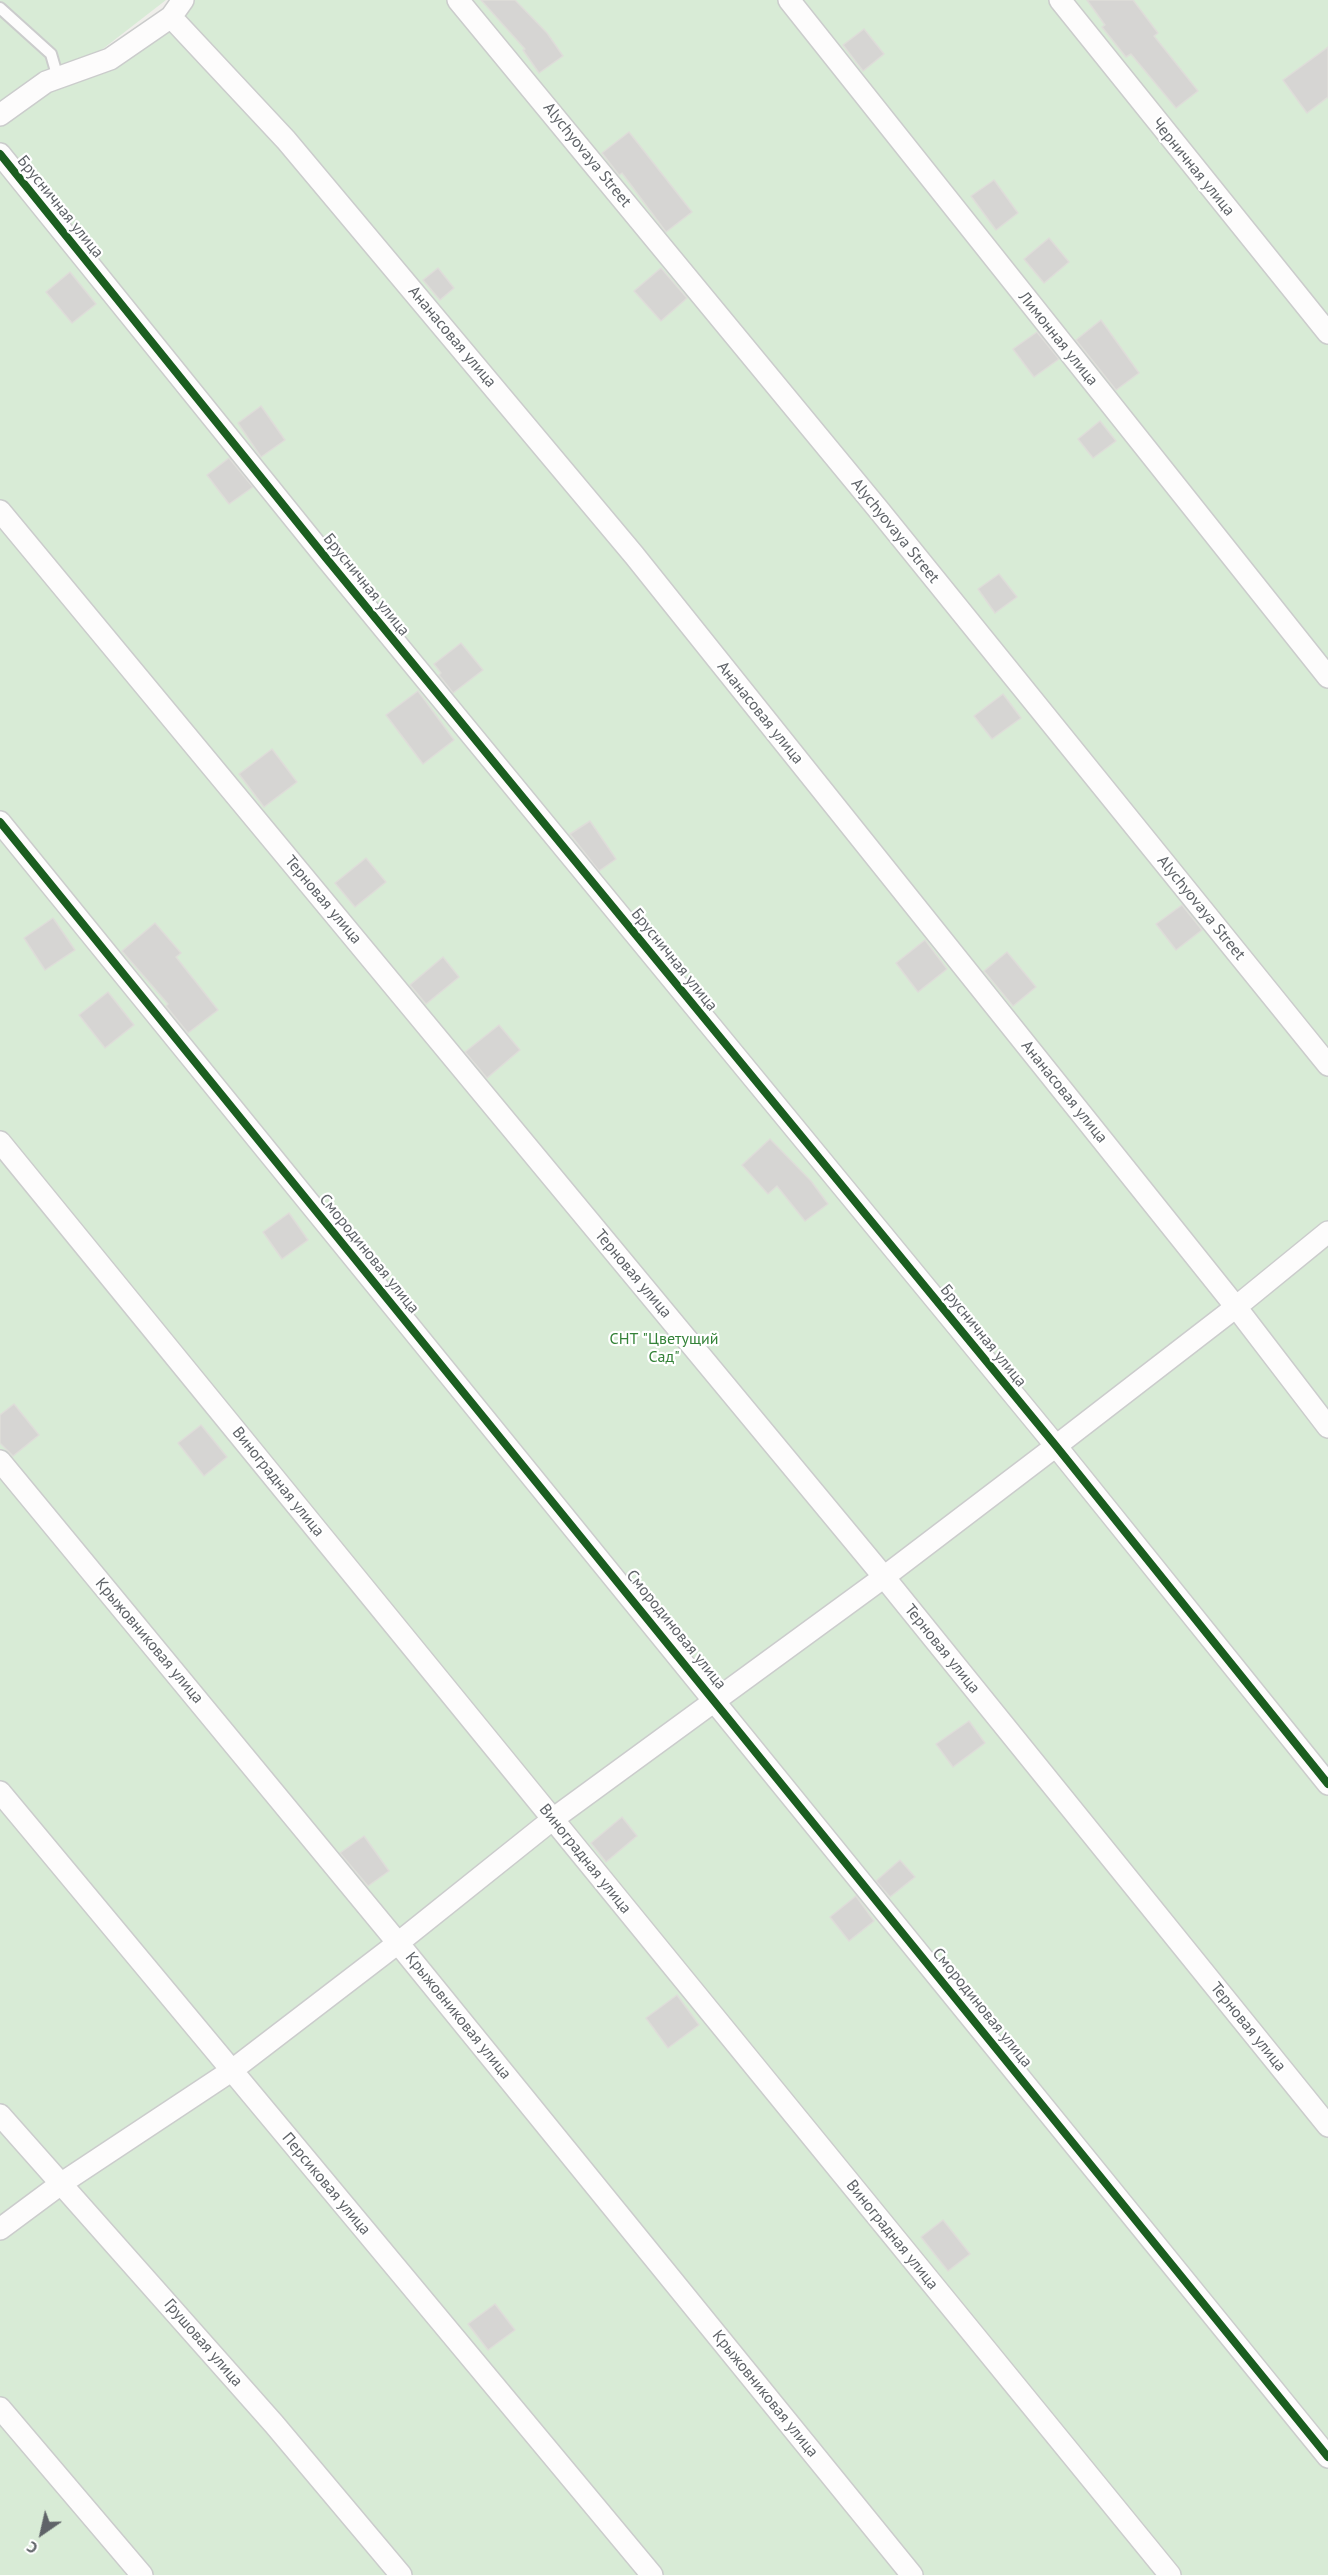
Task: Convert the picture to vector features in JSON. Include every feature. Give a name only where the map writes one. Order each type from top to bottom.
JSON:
[{"type":"street","name":"Alychyovaya Street","points":[[458,0],[878,509],[1328,1065]]},
{"type":"street","name":"Лимонная улица","points":[[789,0],[1328,677]]},
{"type":"street","name":"Черничная улица","points":[[1060,0],[1328,333]]},
{"type":"street","points":[[0,115],[46,82],[110,59],[177,8]]},
{"type":"street","name":"Ананасовая улица","points":[[177,8],[634,555],[1236,1307],[1328,1427]]},
{"type":"street","name":"Брусничная улица","points":[[0,154],[342,576],[1056,1446],[1328,1784]]},
{"type":"street","name":"Терновая улица","points":[[0,511],[884,1577],[1328,2126]]},
{"type":"street","name":"Смородиновая улица","points":[[0,822],[1328,2457]]},
{"type":"street","name":"Виноградная улица","points":[[0,1142],[1170,2575]]},
{"type":"street","points":[[0,2229],[62,2183],[231,2071],[398,1943],[552,1819],[884,1577],[1236,1307],[1328,1232]]},
{"type":"street","name":"Крыжовниковая улица","points":[[0,1461],[398,1943],[912,2575]]},
{"type":"street","name":"Персиковая улица","points":[[0,1792],[652,2575]]},
{"type":"street","name":"Грушовая улица","points":[[0,2115],[274,2424],[401,2575]]},
{"type":"street","points":[[0,2408],[142,2575]]},
{"type":"lane","points":[[0,8],[51,54],[58,78]]},
{"type":"green space","name":"СНТ \"Цветущий Сад\"","points":[[0,0],[166,0],[64,79],[193,0],[1328,0],[1328,2575],[0,2575]]},
{"type":"building","points":[[481,0],[515,0],[547,33],[563,56],[539,73],[523,50],[525,49]]},
{"type":"building","points":[[1087,0],[1133,0],[1158,33],[1154,36],[1198,91],[1176,108],[1131,54],[1126,57],[1102,27],[1105,25]]},
{"type":"building","points":[[864,29],[884,54],[863,71],[843,45]]},
{"type":"building","points":[[1328,47],[1328,97],[1307,113],[1283,80]]},
{"type":"building","points":[[629,132],[692,212],[666,232],[622,173],[619,175],[602,153]]},
{"type":"building","points":[[994,180],[1018,213],[996,230],[971,196]]},
{"type":"building","points":[[1049,238],[1069,262],[1044,283],[1024,259]]},
{"type":"building","points":[[438,268],[454,288],[440,300],[423,280]]},
{"type":"building","points":[[661,268],[687,298],[661,321],[634,291]]},
{"type":"building","points":[[70,272],[96,304],[72,323],[46,292]]},
{"type":"building","points":[[1101,320],[1139,373],[1116,390],[1076,340]]},
{"type":"building","points":[[1037,332],[1059,359],[1034,377],[1013,349]]},
{"type":"building","points":[[261,406],[285,440],[261,457],[238,423]]},
{"type":"building","points":[[1100,421],[1116,441],[1093,458],[1078,439]]},
{"type":"building","points":[[229,458],[253,487],[229,504],[207,475]]},
{"type":"building","points":[[999,574],[1017,597],[995,613],[978,589]]},
{"type":"building","points":[[461,643],[483,670],[453,693],[439,675],[441,673],[434,664]]},
{"type":"building","points":[[418,691],[454,740],[423,764],[386,715]]},
{"type":"building","points":[[1003,694],[1021,718],[992,739],[974,716]]},
{"type":"building","points":[[272,749],[297,782],[264,807],[239,774]]},
{"type":"building","points":[[590,821],[616,859],[599,871],[570,834]]},
{"type":"building","points":[[366,858],[386,882],[355,907],[335,883]]},
{"type":"building","points":[[1182,905],[1202,930],[1176,950],[1156,924]]},
{"type":"building","points":[[53,918],[75,950],[45,970],[24,938]]},
{"type":"building","points":[[155,923],[181,953],[176,957],[218,1010],[188,1033],[166,1006],[168,1004],[122,951]]},
{"type":"building","points":[[925,940],[947,969],[918,992],[896,963]]},
{"type":"building","points":[[1007,952],[1036,987],[1013,1006],[984,971]]},
{"type":"building","points":[[443,957],[459,977],[426,1004],[410,985]]},
{"type":"building","points":[[108,992],[134,1025],[105,1048],[79,1015]]},
{"type":"building","points":[[499,1025],[520,1050],[487,1078],[465,1052]]},
{"type":"building","points":[[770,1139],[811,1181],[828,1204],[805,1221],[777,1186],[768,1194],[742,1165]]},
{"type":"building","points":[[289,1213],[308,1240],[282,1259],[263,1232]]},
{"type":"building","points":[[14,1404],[39,1435],[13,1456],[0,1443],[0,1415]]},
{"type":"building","points":[[201,1425],[227,1457],[204,1476],[178,1443]]},
{"type":"building","points":[[969,1721],[985,1743],[953,1767],[936,1744]]},
{"type":"building","points":[[622,1817],[637,1836],[606,1862],[591,1843]]},
{"type":"building","points":[[364,1836],[389,1871],[368,1886],[340,1853]]},
{"type":"building","points":[[900,1860],[915,1877],[890,1897],[876,1881]]},
{"type":"building","points":[[856,1896],[874,1921],[849,1941],[830,1917]]},
{"type":"building","points":[[677,1995],[699,2025],[668,2048],[646,2018]]},
{"type":"building","points":[[943,2220],[970,2254],[948,2271],[921,2237]]},
{"type":"building","points":[[495,2304],[515,2330],[488,2350],[468,2324]]},
{"type":"cycle path","points":[[0,154],[326,558],[1056,1446],[1328,1784]]},
{"type":"cycle path","points":[[0,822],[1328,2457]]}]
